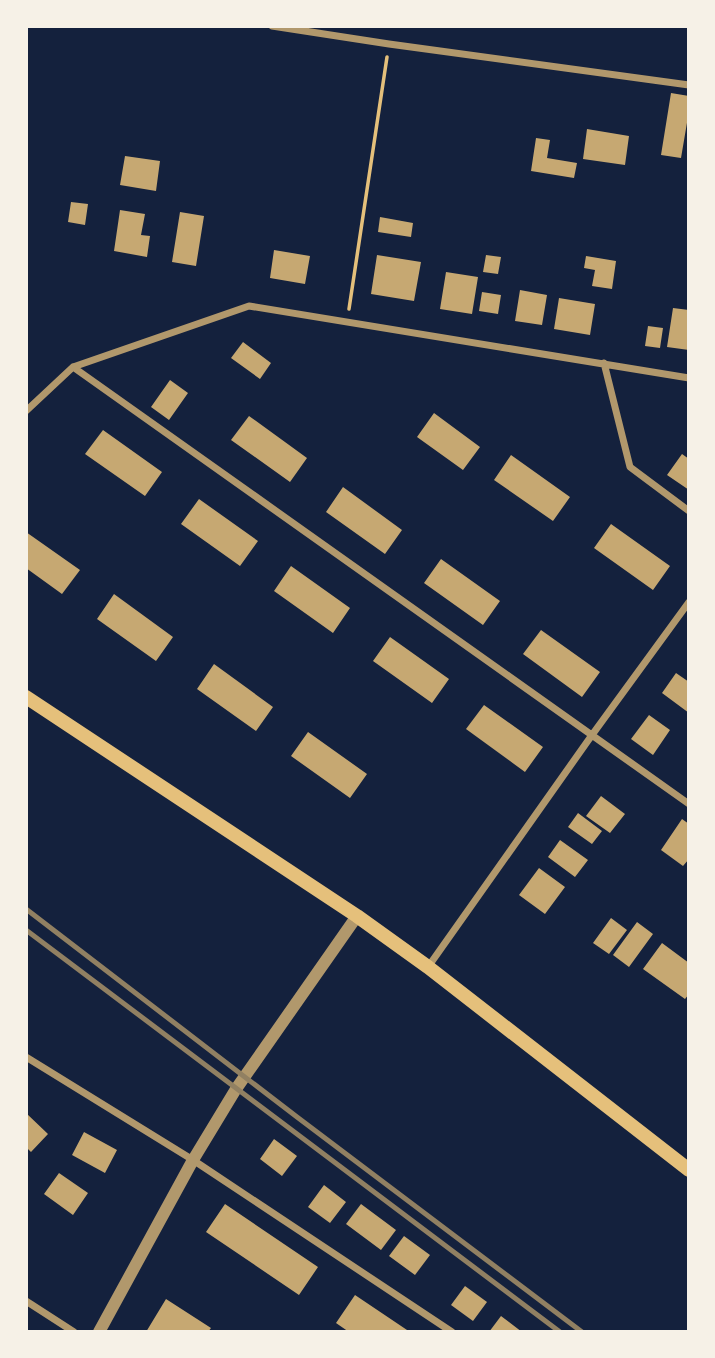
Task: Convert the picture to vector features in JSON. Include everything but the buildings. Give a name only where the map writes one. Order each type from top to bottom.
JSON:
[{"type":"main road","points":[[26,697],[357,916],[428,967],[689,1170]]},
{"type":"street","points":[[272,26],[689,85]]},
{"type":"street","points":[[26,411],[74,367],[249,306],[689,378]]},
{"type":"street","points":[[604,363],[630,467],[689,512]]},
{"type":"street","points":[[74,367],[689,804]]},
{"type":"street","points":[[428,967],[689,602]]},
{"type":"street","points":[[99,1332],[193,1160],[241,1083],[357,916]]},
{"type":"street","points":[[26,1057],[193,1160],[452,1332]]},
{"type":"street","points":[[26,1301],[74,1332]]},
{"type":"path","points":[[347,321],[389,44]]},
{"type":"railway","points":[[26,909],[582,1332]]},
{"type":"railway","points":[[26,930],[560,1332]]}]
